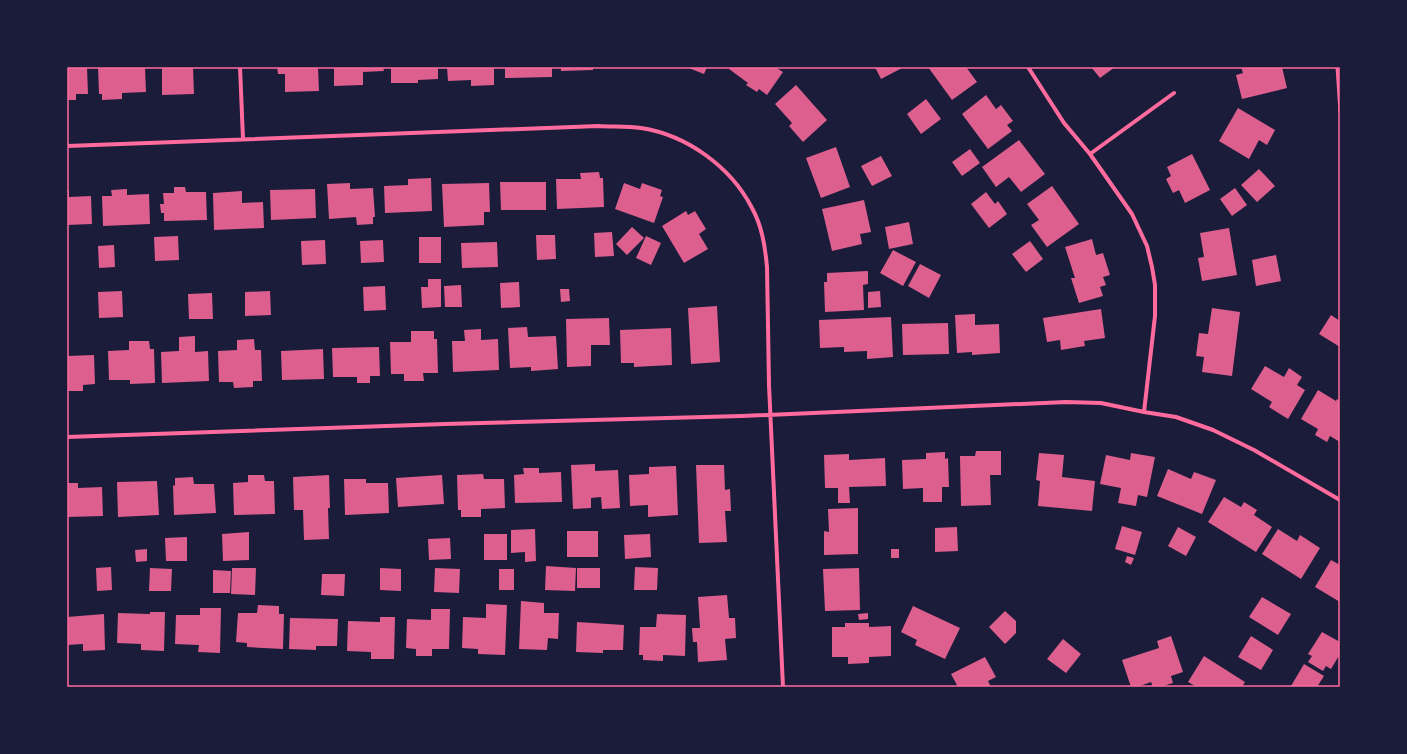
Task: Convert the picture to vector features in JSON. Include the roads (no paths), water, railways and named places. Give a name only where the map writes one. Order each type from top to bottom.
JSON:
[{"type":"street","points":[[240,67],[243,139]]},
{"type":"street","points":[[1028,67],[1064,124],[1090,154],[1132,214],[1147,246],[1155,285],[1155,316],[1144,412]]},
{"type":"street","points":[[1090,154],[1174,93]]},
{"type":"street","points":[[67,146],[598,126],[641,128],[661,133],[698,150],[714,161],[731,177],[744,194],[752,208],[766,247],[770,414],[783,687]]},
{"type":"street","points":[[67,437],[770,414],[1066,402],[1101,403],[1176,417],[1213,430],[1254,450],[1340,500]]},
{"type":"lane","points":[[1337,67],[1340,112]]}]
